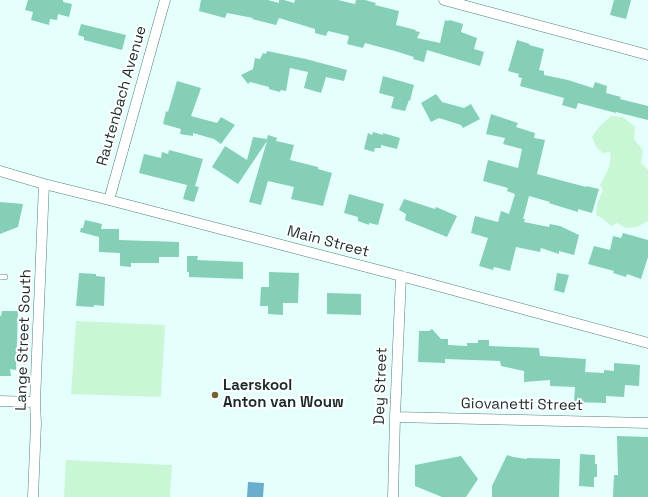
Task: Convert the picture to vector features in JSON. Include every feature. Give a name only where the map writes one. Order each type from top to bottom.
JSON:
[{"type":"street","name":"Rautenbach Avenue","points":[[108,200],[165,0]]},
{"type":"street","points":[[444,0],[648,55]]},
{"type":"street","name":"Main Street","points":[[0,171],[44,184],[401,276],[648,343]]},
{"type":"street","name":"Lange Street South","points":[[33,497],[36,423],[35,402],[44,184]]},
{"type":"street","name":"Dey Street","points":[[393,497],[401,276]]},
{"type":"street","points":[[0,401],[35,402]]},
{"type":"street","name":"Giovanetti Street","points":[[395,417],[648,422]]},
{"type":"green space","points":[[611,116],[623,117],[635,127],[634,139],[643,150],[641,163],[648,170],[648,221],[637,227],[626,228],[617,223],[611,226],[596,215],[597,204],[603,190],[600,185],[608,169],[611,156],[610,152],[603,153],[597,148],[592,137],[599,127]]},
{"type":"green space","points":[[76,321],[165,325],[161,397],[71,394]]},
{"type":"green space","points":[[66,460],[172,465],[170,497],[64,497]]},
{"type":"water","points":[[248,482],[264,483],[263,497],[247,497]]},
{"type":"building","points":[[28,0],[63,0],[63,2],[72,4],[69,17],[58,14],[57,20],[50,19],[49,25],[31,20],[33,12],[25,10]]},
{"type":"building","points":[[201,0],[268,0],[279,3],[279,0],[284,0],[294,3],[295,0],[338,0],[355,4],[356,0],[365,0],[376,3],[375,5],[399,11],[396,25],[420,32],[417,38],[440,43],[445,20],[463,24],[461,32],[477,38],[474,49],[484,52],[480,66],[427,50],[424,62],[413,59],[414,57],[365,43],[363,48],[347,44],[349,36],[328,31],[326,36],[315,33],[315,29],[279,18],[276,25],[252,19],[253,18],[227,13],[225,18],[199,11]]},
{"type":"building","points":[[614,0],[631,0],[626,19],[610,15]]},
{"type":"building","points":[[81,24],[126,35],[122,50],[84,40],[84,37],[78,35]]},
{"type":"building","points":[[517,40],[544,49],[539,70],[544,71],[544,75],[568,80],[593,88],[595,82],[607,86],[606,93],[621,97],[620,99],[648,106],[648,120],[578,103],[576,109],[562,105],[564,98],[520,86],[522,78],[518,77],[519,74],[508,71]]},
{"type":"building","points":[[267,51],[306,59],[347,70],[344,81],[326,77],[321,93],[304,88],[308,72],[290,68],[286,91],[281,90],[280,92],[269,89],[269,87],[250,82],[248,84],[241,75],[253,69],[255,58],[260,59],[263,53],[266,54]]},
{"type":"building","points":[[383,76],[414,85],[410,101],[409,100],[405,111],[391,108],[394,97],[379,93]]},
{"type":"building","points":[[177,81],[201,88],[191,116],[217,123],[221,117],[235,125],[221,144],[214,139],[193,133],[193,136],[180,134],[181,129],[163,124]]},
{"type":"building","points":[[436,94],[442,102],[464,108],[471,104],[480,119],[463,128],[461,125],[439,118],[431,122],[421,103]]},
{"type":"building","points":[[491,114],[518,123],[516,127],[535,133],[534,138],[545,140],[537,174],[599,189],[592,213],[578,209],[578,212],[529,196],[523,219],[525,219],[524,222],[549,227],[550,224],[560,226],[579,235],[574,255],[559,251],[559,254],[541,248],[540,252],[516,247],[510,271],[494,267],[493,270],[479,266],[488,238],[471,233],[475,216],[498,222],[501,211],[509,214],[515,194],[507,191],[508,188],[483,181],[488,160],[518,168],[522,149],[503,144],[505,138],[486,134]]},
{"type":"building","points":[[373,132],[400,138],[397,149],[381,145],[381,148],[375,148],[374,152],[364,149],[368,133],[372,135]]},
{"type":"building","points":[[268,135],[277,138],[276,141],[294,145],[290,160],[318,167],[318,169],[332,173],[323,206],[291,199],[294,187],[268,181],[261,205],[249,202],[267,141],[238,184],[212,167],[225,146],[247,160],[253,137],[267,139]]},
{"type":"building","points":[[169,150],[203,159],[195,186],[199,187],[194,202],[183,199],[187,185],[139,173],[144,154],[161,158],[162,152],[168,154]]},
{"type":"building","points":[[349,194],[384,204],[378,225],[369,223],[369,225],[358,221],[358,217],[344,213]]},
{"type":"building","points":[[404,199],[435,209],[436,207],[457,216],[447,237],[405,220],[406,214],[399,210]]},
{"type":"building","points":[[0,202],[23,204],[18,227],[0,234]]},
{"type":"building","points":[[85,220],[102,224],[101,229],[119,229],[119,240],[179,242],[179,257],[159,257],[159,263],[131,263],[131,267],[120,266],[120,253],[99,252],[99,237],[80,232],[81,228],[83,228]]},
{"type":"building","points":[[623,233],[648,240],[648,257],[641,279],[627,274],[626,277],[613,273],[614,271],[588,264],[594,246],[610,250],[613,236],[621,238]]},
{"type":"building","points":[[187,256],[198,256],[197,260],[243,262],[243,279],[189,277],[189,272],[187,272]]},
{"type":"building","points":[[269,272],[299,273],[298,303],[283,303],[283,315],[268,314],[268,306],[260,306],[261,287],[269,287]]},
{"type":"building","points":[[79,273],[96,274],[96,276],[105,277],[104,306],[76,306]]},
{"type":"building","points":[[557,273],[569,275],[564,293],[554,290]]},
{"type":"building","points":[[327,293],[361,294],[361,315],[327,314]]},
{"type":"building","points":[[2,311],[18,311],[16,370],[10,369],[11,376],[0,376],[0,316]]},
{"type":"building","points":[[432,329],[441,339],[448,339],[448,345],[467,346],[467,343],[478,343],[478,340],[489,340],[489,346],[539,348],[540,356],[586,359],[585,372],[604,373],[604,370],[614,371],[614,363],[640,365],[639,386],[625,385],[624,397],[606,396],[606,403],[574,402],[575,387],[550,386],[550,380],[524,382],[524,371],[501,366],[500,361],[445,359],[445,363],[418,362],[419,331],[429,331]]},
{"type":"building","points":[[617,436],[648,437],[648,497],[613,497],[614,475],[618,475]]},
{"type":"building","points":[[580,454],[595,455],[597,477],[594,477],[594,487],[579,486]]},
{"type":"building","points":[[507,455],[527,459],[560,459],[559,497],[492,497],[492,486]]},
{"type":"building","points":[[461,456],[478,479],[466,497],[442,497],[415,486],[415,465]]},
{"type":"place","name":"Laerskool Anton van Wouw","points":[[215,395]]}]
